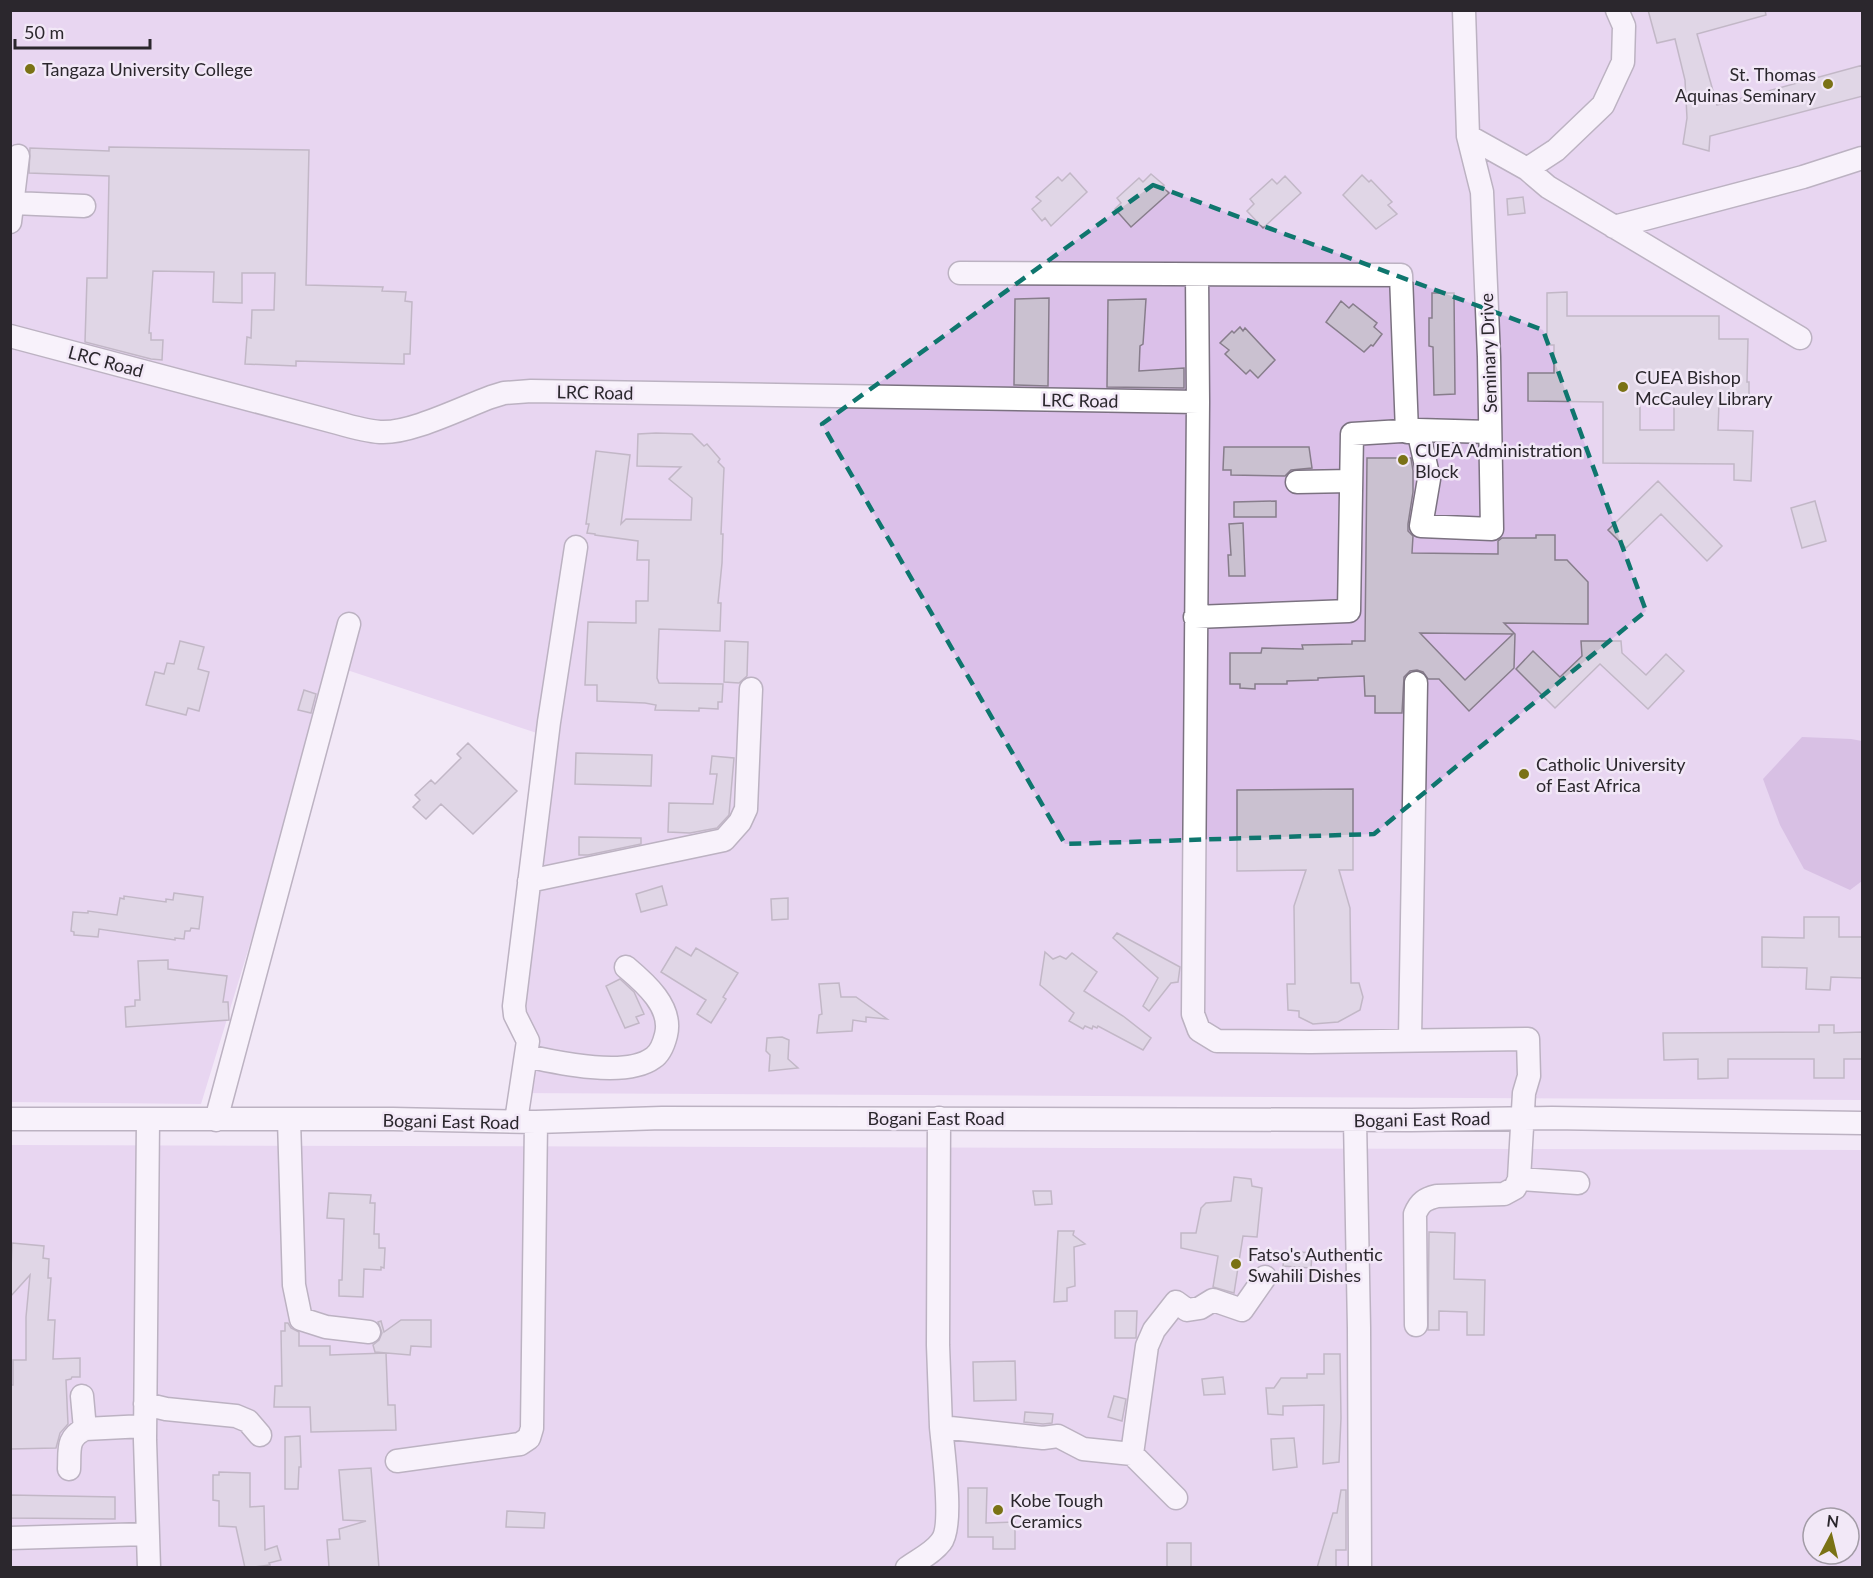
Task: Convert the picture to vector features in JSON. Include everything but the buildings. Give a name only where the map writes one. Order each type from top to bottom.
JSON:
[{"type":"street","name":"Seminary Drive","points":[[1412,431],[1429,479],[1422,526],[1491,529],[1489,357],[1482,192],[1468,136],[1464,10]]},
{"type":"street","points":[[1527,169],[1556,150],[1603,105],[1623,62],[1624,26],[1617,10]]},
{"type":"street","points":[[1468,136],[1527,169],[1548,187],[1800,338]]},
{"type":"street","points":[[18,156],[12,212],[84,206]]},
{"type":"street","points":[[1614,227],[1780,183],[1863,158]]},
{"type":"street","points":[[960,273],[1401,275],[1412,431]]},
{"type":"street","points":[[1197,275],[1193,1014],[1199,1030],[1217,1041],[1528,1039],[1529,1076],[1524,1093],[1519,1179],[1515,1188],[1504,1194],[1437,1196],[1426,1198],[1419,1205],[1415,1214],[1416,1325]]},
{"type":"street","name":"LRC Road","points":[[10,336],[379,432],[410,428],[497,395],[531,391],[1198,402]]},
{"type":"street","points":[[1195,617],[1349,611],[1352,434],[1412,431],[1490,432]]},
{"type":"street","points":[[1297,482],[1351,481]]},
{"type":"street","points":[[397,1461],[520,1444],[529,1438],[532,1428],[526,1121],[527,1036],[515,1015],[514,1006],[549,722],[576,547]]},
{"type":"street","points":[[216,1120],[349,624]]},
{"type":"street","points":[[1410,1039],[1416,683]]},
{"type":"street","points":[[529,881],[724,840],[740,822],[746,809],[751,689]]},
{"type":"street","points":[[527,1056],[562,1064],[604,1068],[636,1065],[654,1058],[663,1047],[667,1029],[664,1009],[645,983],[626,967]]},
{"type":"street","name":"Bogani East Road","points":[[10,1119],[1355,1120],[1524,1117],[1863,1123]]},
{"type":"street","points":[[907,1568],[943,1540],[948,1520],[938,1345],[939,1118]]},
{"type":"street","points":[[148,1120],[145,1415],[149,1568]]},
{"type":"street","points":[[289,1120],[294,1285],[301,1319],[326,1327],[369,1332]]},
{"type":"street","points":[[1355,1120],[1360,1568]]},
{"type":"street","points":[[1519,1179],[1578,1183]]},
{"type":"street","points":[[1132,1454],[1147,1346],[1154,1330],[1176,1302],[1187,1310],[1200,1308],[1213,1300],[1242,1310],[1265,1277]]},
{"type":"street","points":[[82,1396],[85,1430]]},
{"type":"street","points":[[69,1469],[72,1438],[85,1430],[166,1409],[236,1416],[249,1421],[260,1435]]},
{"type":"street","points":[[941,1427],[1043,1438],[1058,1436],[1083,1449],[1132,1454],[1176,1498]]},
{"type":"street","points":[[10,1538],[147,1534]]},
{"type":"highlighted area","points":[[1153,185],[1543,330],[1646,611],[1374,834],[1065,844],[822,424]]},
{"type":"shaded area","points":[[11,11],[1862,11],[1862,1100],[512,1093],[558,740],[335,666],[201,1104],[11,1102]]},
{"type":"shaded area","points":[[1802,737],[1862,741],[1862,881],[1850,890],[1804,869],[1780,825],[1763,779]]},
{"type":"shaded area","points":[[10,1145],[1862,1150],[1862,1567],[11,1567]]},
{"type":"place","name":"Tangaza University College","points":[[30,69]]},
{"type":"place","name":"St. Thomas Aquinas Seminary","points":[[1828,84]]},
{"type":"place","name":"CUEA Bishop McCauley Library","points":[[1623,387]]},
{"type":"place","name":"CUEA Administration Block","points":[[1403,460]]},
{"type":"place","name":"Catholic University of East Africa","points":[[1524,774]]},
{"type":"place","name":"Fatso's Authentic Swahili Dishes","points":[[1236,1264]]},
{"type":"place","name":"Kobe Tough Ceramics","points":[[998,1510]]}]
